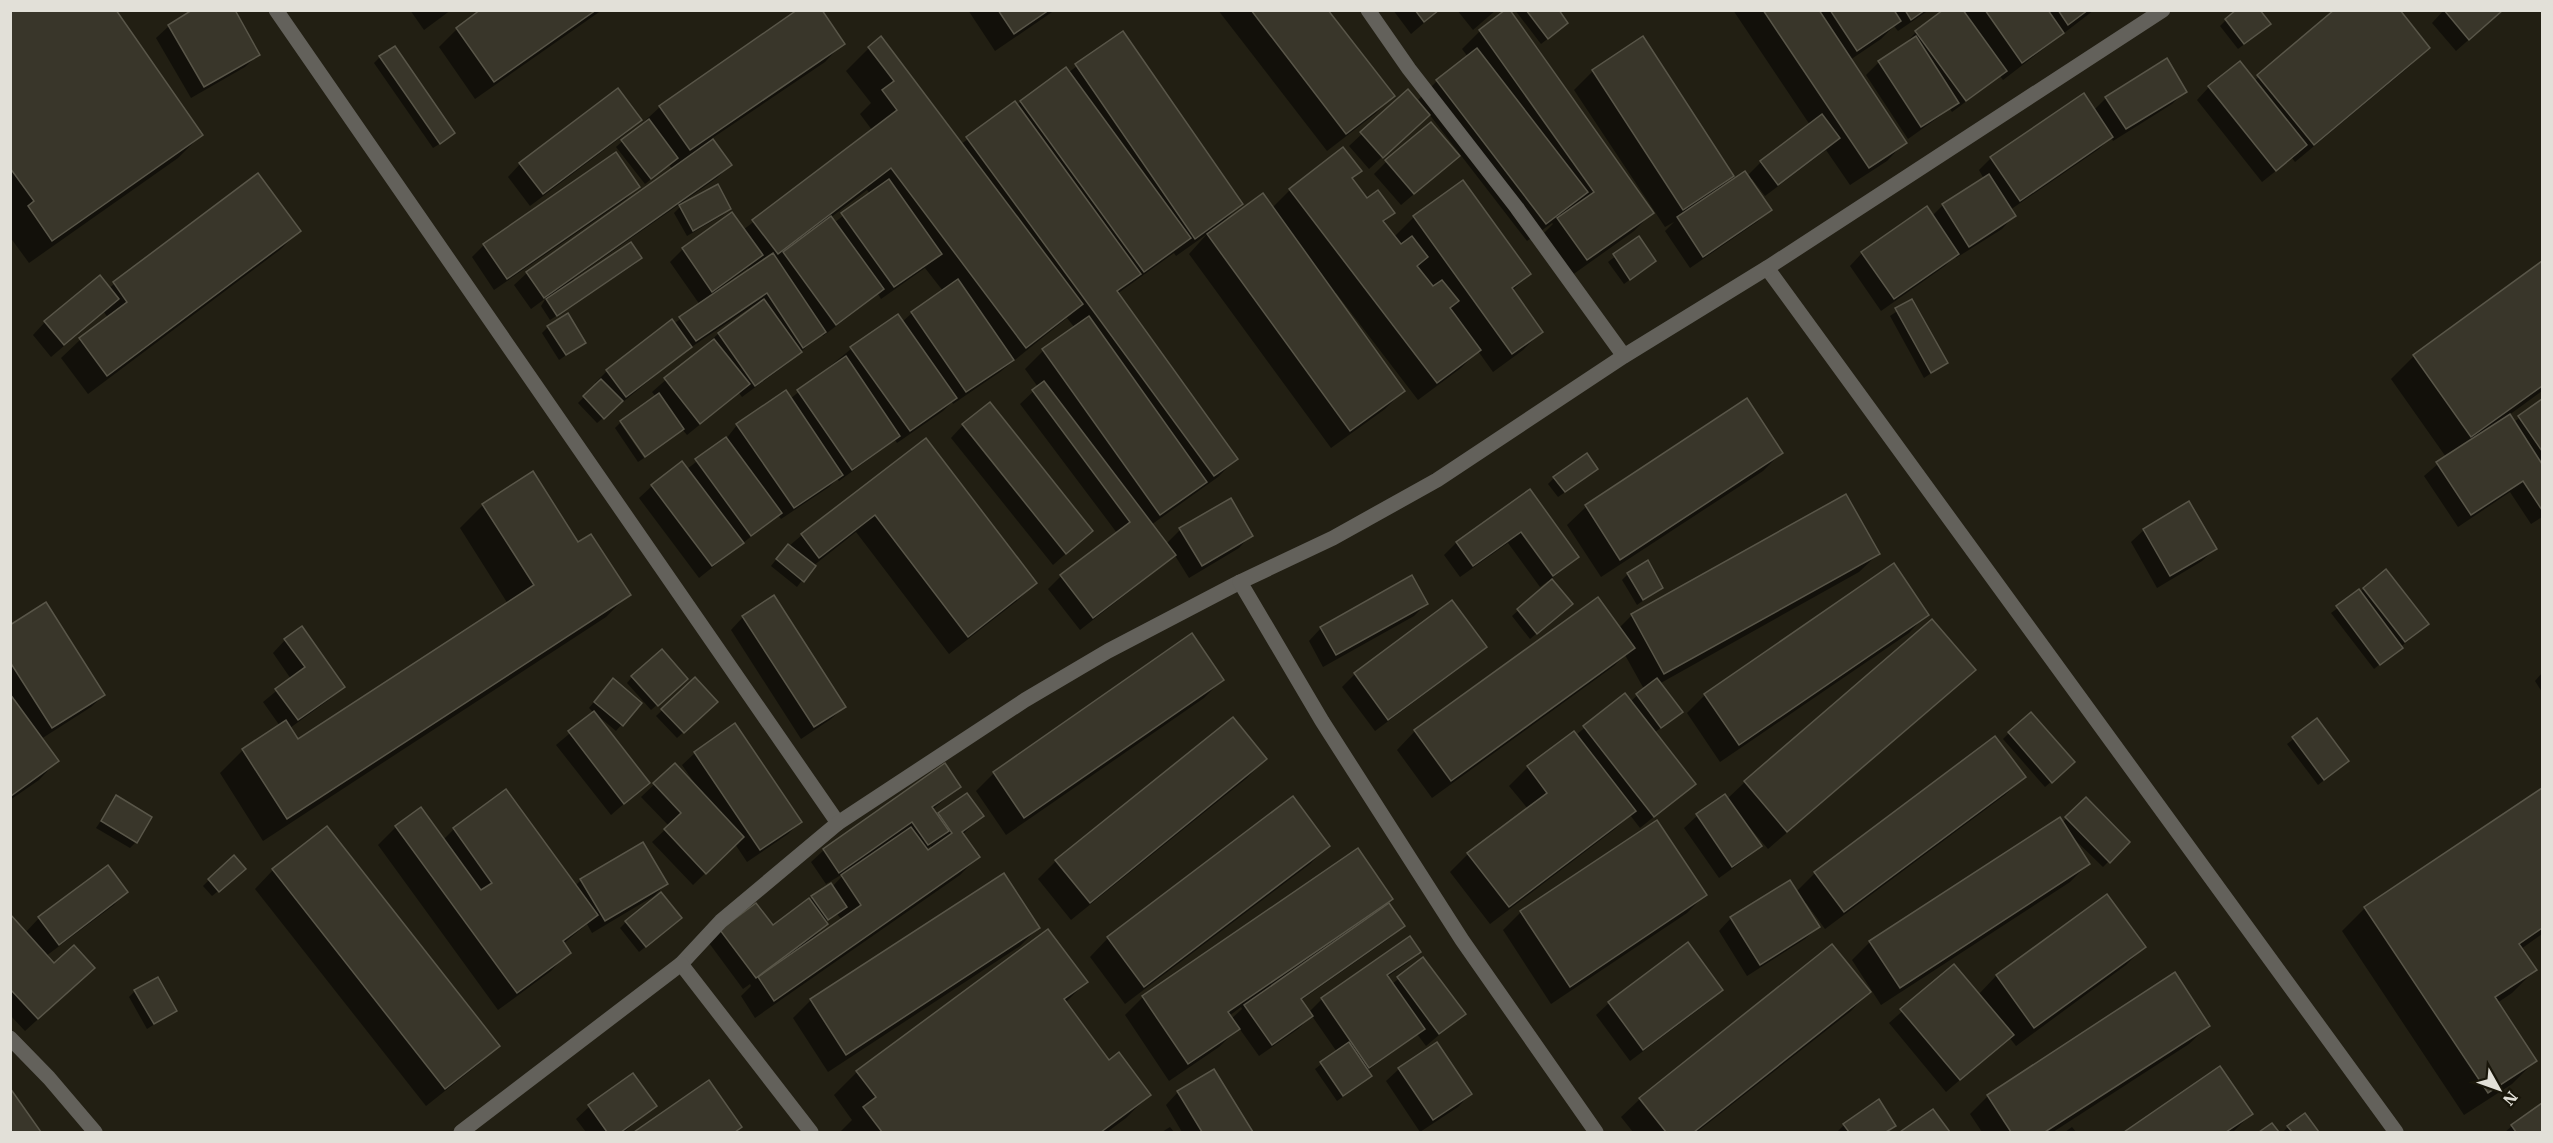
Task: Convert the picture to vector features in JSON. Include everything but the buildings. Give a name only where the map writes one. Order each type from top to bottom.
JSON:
[{"type":"street","points":[[276,10],[838,823]]},
{"type":"street","points":[[1368,10],[1409,69],[1517,208],[1624,356]]},
{"type":"street","points":[[461,1132],[681,964],[721,921],[838,823],[1025,700],[1108,651],[1240,582],[1333,538],[1437,480],[1624,356],[1767,268],[2163,10]]},
{"type":"street","points":[[1767,268],[2396,1132]]},
{"type":"street","points":[[1240,582],[1322,721],[1462,940],[1596,1132]]},
{"type":"street","points":[[681,964],[811,1132]]},
{"type":"street","points":[[10,1038],[50,1078],[95,1132]]}]
